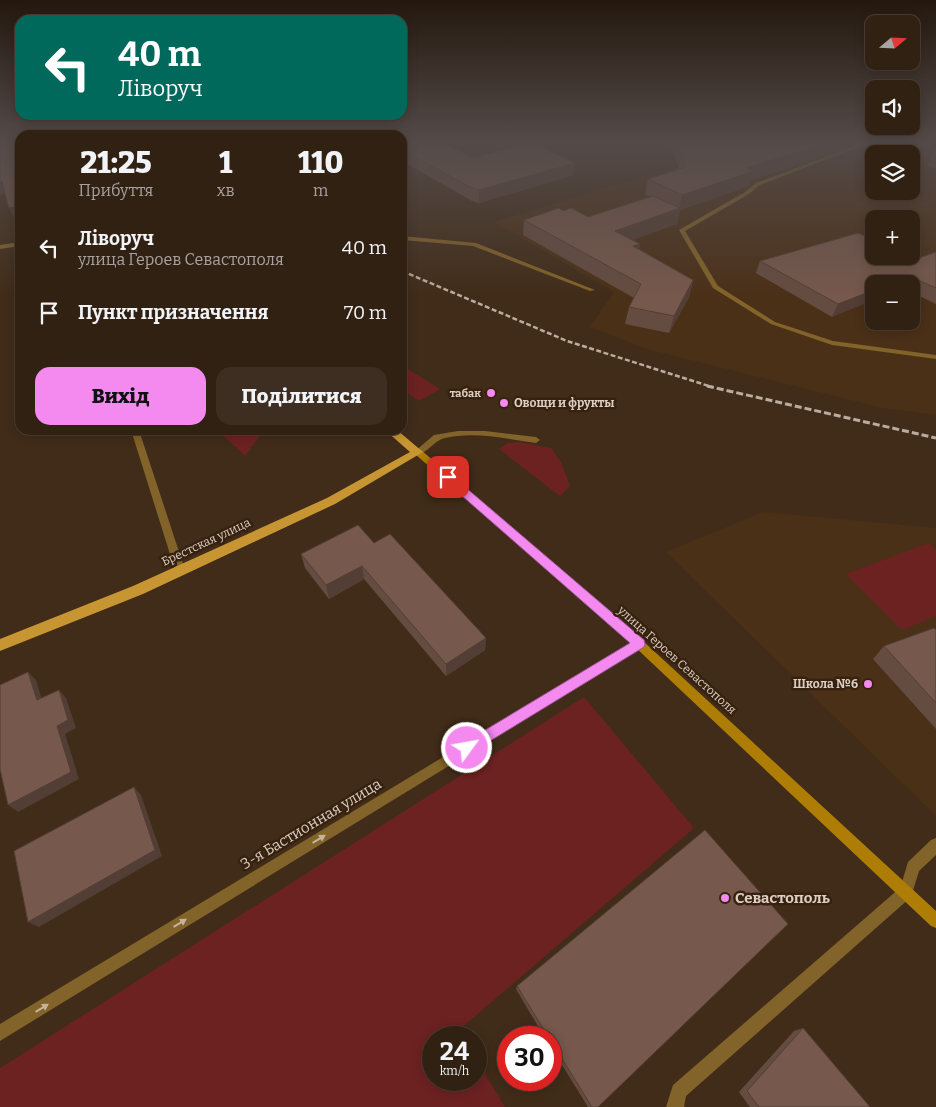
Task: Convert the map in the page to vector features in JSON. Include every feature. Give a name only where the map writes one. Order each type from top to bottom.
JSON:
[{"type":"main road","name":"улица Героев Севастополя","points":[[396,435],[639,644],[936,921]]},
{"type":"main road","name":"Брестская улица","points":[[0,645],[138,590],[331,501],[418,452]]},
{"type":"street","points":[[747,193],[682,230],[715,287],[773,324],[832,343],[936,357]]},
{"type":"street","points":[[407,238],[474,244],[592,290]]},
{"type":"street","points":[[0,247],[15,245]]},
{"type":"street","points":[[418,452],[434,438],[450,434],[536,440]]},
{"type":"street","points":[[137,435],[180,570]]},
{"type":"street","name":"3-я Бастионная улица","points":[[0,1033],[639,644]]},
{"type":"street","points":[[675,1107],[679,1091],[906,892],[913,867],[936,845]]},
{"type":"shaded area","points":[[590,193],[865,193],[865,200],[920,200],[920,193],[936,193],[936,415],[883,408],[647,349],[590,327],[614,292],[494,222]]},
{"type":"shaded area","points":[[407,368],[440,389],[419,401],[407,393]]},
{"type":"shaded area","points":[[223,435],[260,435],[245,456]]},
{"type":"shaded area","points":[[518,442],[551,448],[561,462],[570,486],[560,496],[499,449],[508,443]]},
{"type":"shaded area","name":"Школа №6","points":[[763,512],[936,528],[936,816],[666,552]]},
{"type":"shaded area","points":[[929,543],[936,550],[936,616],[902,630],[846,574]]},
{"type":"shaded area","points":[[584,697],[694,828],[464,1026],[422,1026],[422,1091],[487,1091],[487,1077],[505,1107],[0,1107],[0,1068]]},
{"type":"building","points":[[5,193],[15,193],[15,207],[9,208]]},
{"type":"building","points":[[653,196],[680,208],[615,231],[640,244],[633,246],[693,280],[674,316],[629,307],[641,284],[524,220],[559,208],[563,211],[571,208],[588,217]]},
{"type":"building","points":[[858,233],[865,236],[865,265],[920,265],[920,258],[936,252],[936,288],[920,281],[920,275],[865,275],[865,294],[838,304],[760,261]]},
{"type":"building","points":[[358,525],[374,543],[390,534],[486,638],[446,664],[362,566],[326,585],[301,554]]},
{"type":"building","points":[[934,628],[936,630],[936,703],[884,646]]},
{"type":"building","points":[[28,672],[37,700],[59,690],[68,720],[57,726],[71,772],[8,805],[0,769],[0,685]]},
{"type":"building","points":[[134,787],[155,850],[28,922],[14,851]]},
{"type":"building","points":[[705,830],[788,924],[598,1107],[592,1107],[562,1059],[562,1026],[542,1026],[517,986]]},
{"type":"building","points":[[803,1028],[870,1107],[759,1107],[747,1091]]},
{"type":"railway","points":[[407,273],[567,341],[712,387]]},
{"type":"railway","points":[[707,386],[936,438]]},
{"type":"place","name":"табак","points":[[491,393]]},
{"type":"place","name":"Овощи и фрукты","points":[[504,403]]},
{"type":"place","name":"Школа №6","points":[[868,684]]},
{"type":"place","name":"Севастополь","points":[[725,898]]},
{"type":"route","points":[[448,477],[639,644],[467,748]]}]
